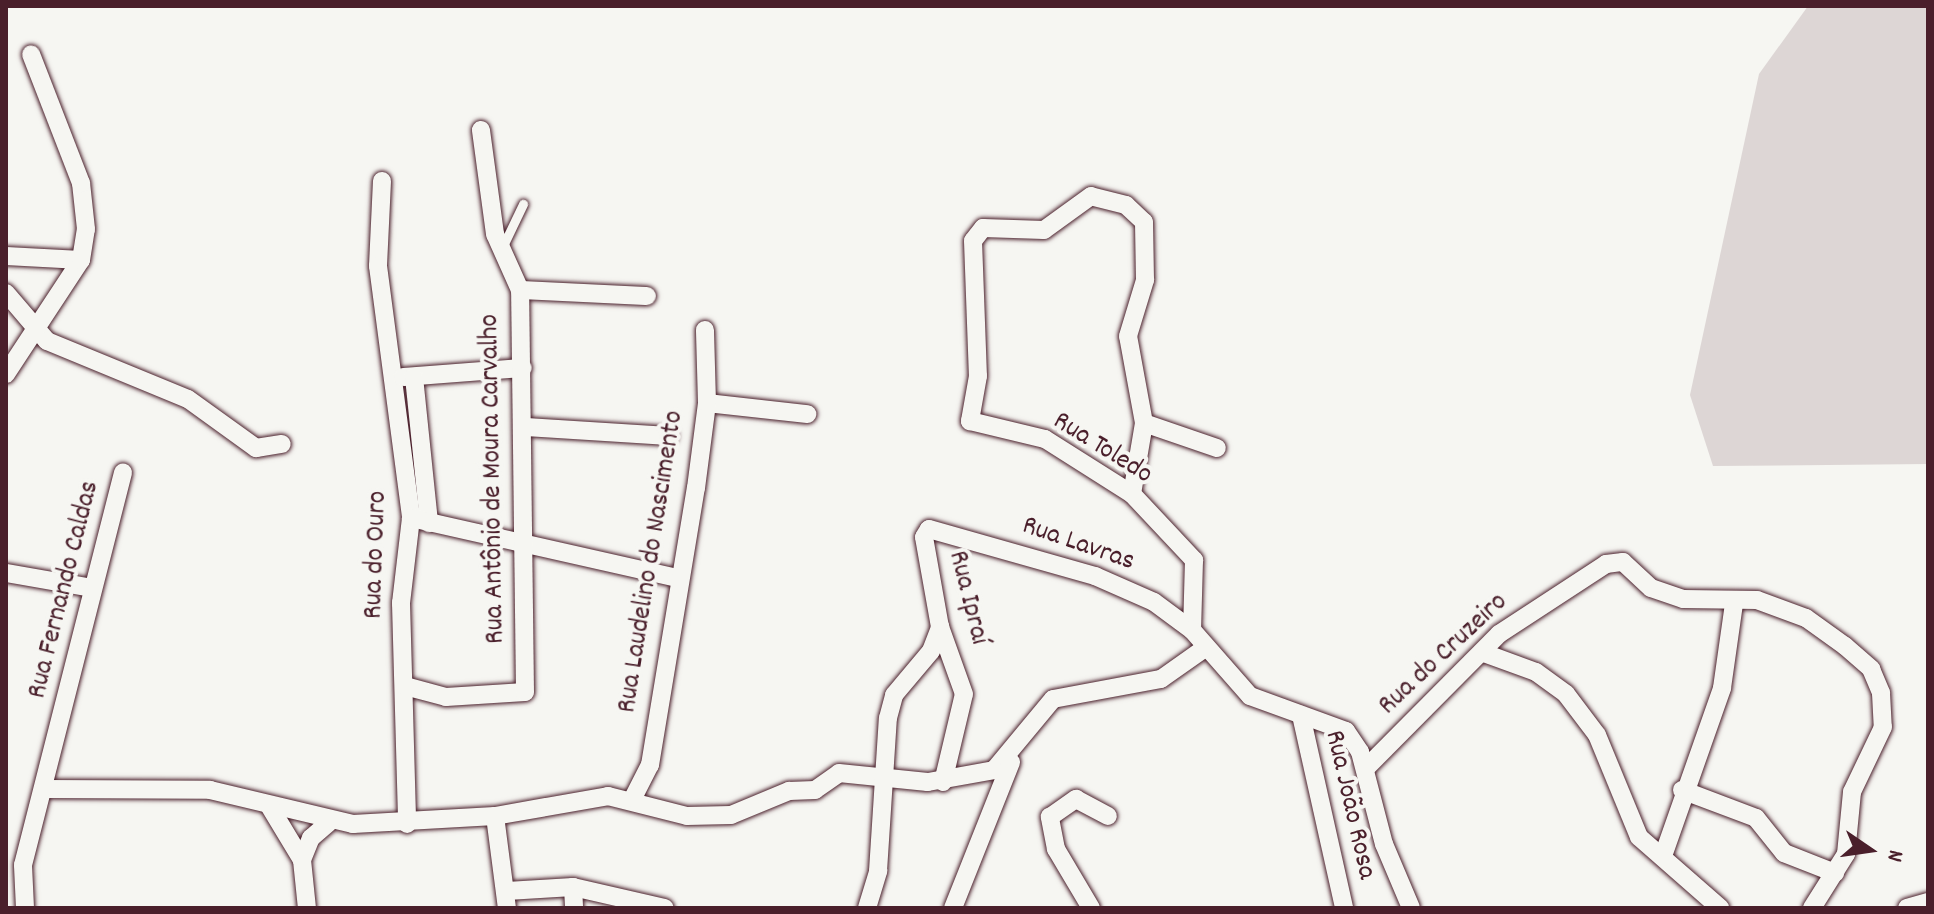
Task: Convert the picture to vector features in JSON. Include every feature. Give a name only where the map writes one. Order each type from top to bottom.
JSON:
[{"type":"street","points":[[6,374],[81,260],[86,229],[81,183],[31,54]]},
{"type":"street","points":[[481,130],[502,248]]},
{"type":"street","name":"Rua do Ouro","points":[[382,181],[379,242],[405,377],[420,520],[401,603],[407,824]]},
{"type":"street","name":"Rua Toledo","points":[[1144,423],[1128,340],[1148,249],[1140,216],[1126,205],[1085,197],[1044,230],[983,228],[973,249],[978,376],[970,421],[1045,439],[1132,494],[1194,560],[1192,630]]},
{"type":"street","name":"Rua Antônio de Moura Carvalho","points":[[405,686],[446,697],[525,692],[526,427],[520,290],[514,267],[502,248]]},
{"type":"street","points":[[6,256],[81,260]]},
{"type":"street","points":[[520,290],[647,296]]},
{"type":"street","points":[[6,293],[34,330],[188,399],[256,448],[282,444]]},
{"type":"street","name":"Rua Laudelino do Nascimento","points":[[633,798],[650,765],[677,578],[707,403],[705,330]]},
{"type":"street","points":[[405,377],[523,368]]},
{"type":"street","points":[[707,403],[807,414]]},
{"type":"street","points":[[1132,494],[1144,423],[1217,448]]},
{"type":"street","points":[[526,427],[669,436]]},
{"type":"street","name":"Rua Fernando Caldas","points":[[25,908],[14,867],[44,789],[123,473]]},
{"type":"street","points":[[420,520],[677,578]]},
{"type":"street","name":"Rua Lavras","points":[[938,530],[1114,582],[1192,630]]},
{"type":"street","name":"Rua Ipraí","points":[[938,530],[924,537],[940,627],[965,700],[943,782]]},
{"type":"street","name":"Rua do Cruzeiro","points":[[1366,768],[1484,653],[1499,634],[1577,577],[1616,561],[1675,597],[1734,604],[1757,600],[1806,618],[1871,669],[1883,703],[1883,727],[1852,792],[1846,854],[1835,873]]},
{"type":"street","points":[[6,573],[93,588]]},
{"type":"street","points":[[1663,856],[1682,790],[1722,688],[1734,604]]},
{"type":"street","points":[[867,908],[878,871],[894,695],[931,651],[940,627]]},
{"type":"street","points":[[1192,630],[1244,692],[1346,731],[1366,768],[1384,844],[1411,908]]},
{"type":"street","points":[[1499,634],[1518,663]]},
{"type":"street","points":[[953,908],[1000,781],[1053,699],[1161,679],[1205,648]]},
{"type":"street","points":[[1484,653],[1518,663],[1566,694],[1586,718],[1624,813],[1663,856],[1720,908]]},
{"type":"street","name":"Rua João Rosa","points":[[1301,715],[1344,908]]},
{"type":"street","points":[[44,789],[210,790],[328,823],[407,824],[495,816],[594,797],[633,798],[680,815],[715,817],[747,812],[789,791],[815,790],[839,773],[943,782],[1002,766],[1021,746]]},
{"type":"street","points":[[1682,790],[1756,818],[1784,853],[1835,873],[1812,908]]},
{"type":"street","points":[[1091,908],[1056,849],[1050,817],[1076,799],[1108,816]]},
{"type":"street","points":[[270,807],[302,860],[307,908]]},
{"type":"street","points":[[495,816],[507,900],[573,887],[665,908]]},
{"type":"street","points":[[302,860],[311,838],[328,823]]},
{"type":"street","points":[[573,887],[574,908]]},
{"type":"street","points":[[1907,908],[1928,902]]},
{"type":"lane","points":[[502,248],[523,204]]},
{"type":"shaded area","points":[[1808,6],[1928,6],[1928,464],[1713,466],[1690,395],[1759,74]]}]
